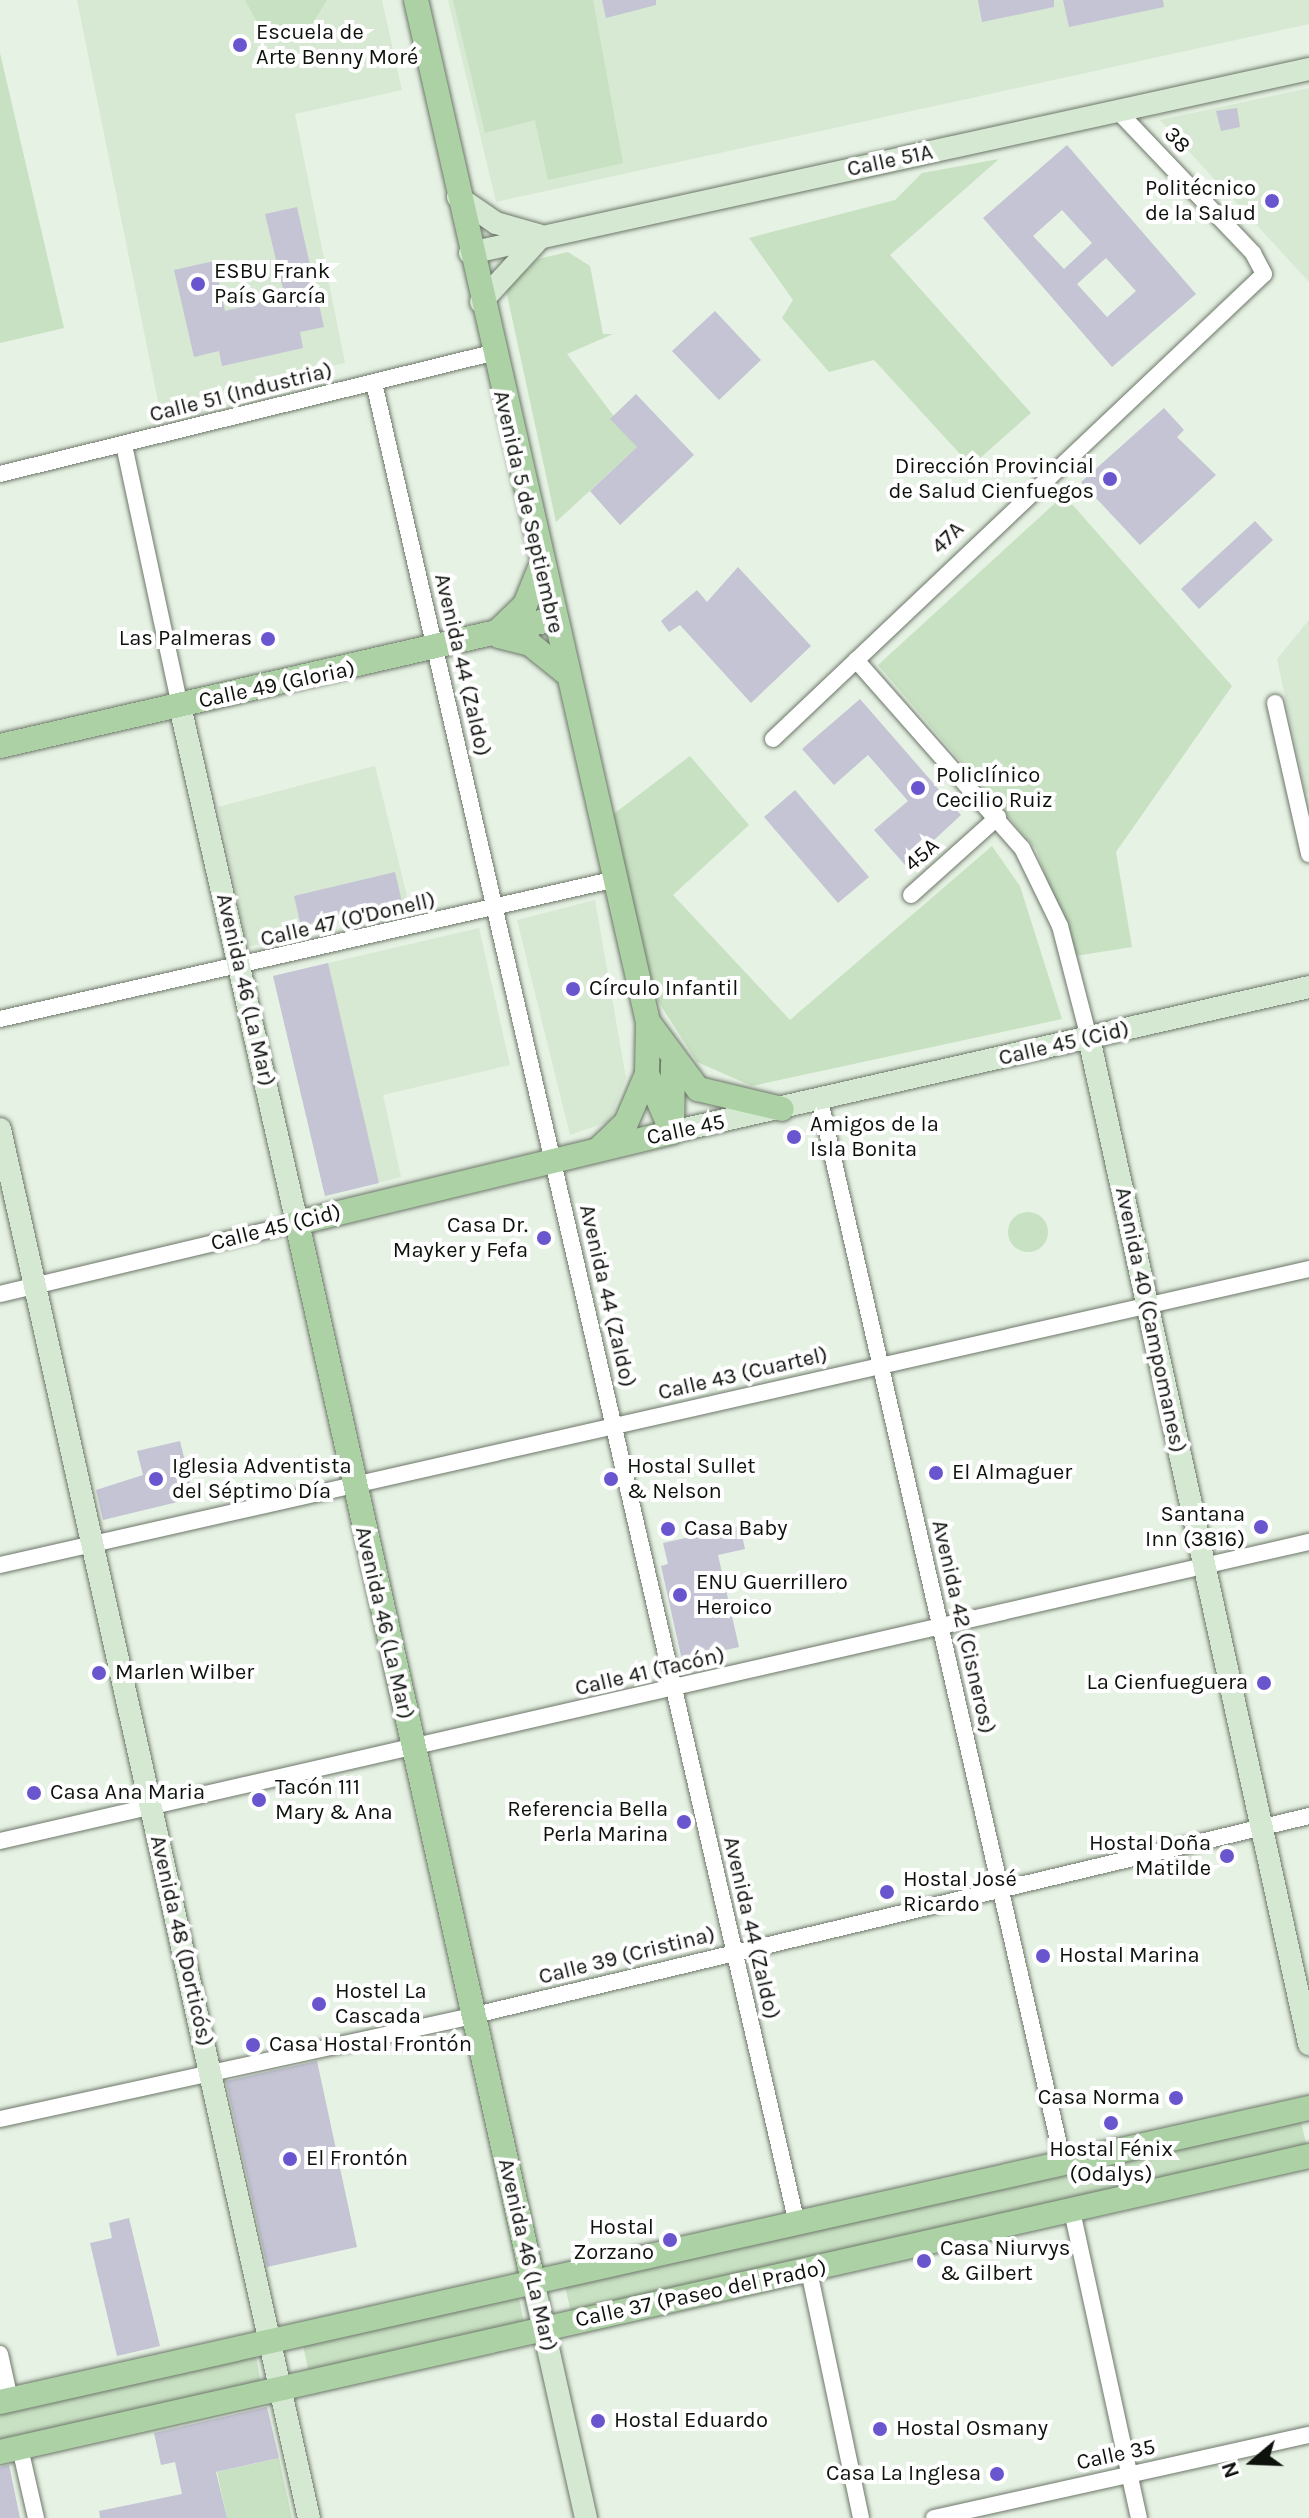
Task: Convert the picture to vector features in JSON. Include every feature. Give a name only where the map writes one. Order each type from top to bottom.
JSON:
[{"type":"main road","name":"Avenida 5 de Septiembre","points":[[416,0],[492,353],[612,880],[648,1022],[647,1074],[672,1132]]},
{"type":"main road","name":"Calle 51A","points":[[470,253],[1309,69]]},
{"type":"main road","points":[[458,197],[496,223],[543,236],[481,302]]},
{"type":"main road","points":[[493,635],[525,605],[541,566]]},
{"type":"main road","name":"Calle 49 (Gloria)","points":[[0,746],[437,649],[553,619]]},
{"type":"main road","points":[[493,635],[530,644],[565,672]]},
{"type":"main road","name":"Avenida 46 (La Mar)","points":[[180,706],[471,2016],[586,2518]]},
{"type":"main road","name":"Calle 45 (Cid)","points":[[820,1101],[1309,987]]},
{"type":"main road","name":"Avenida 5 de Septiembre","points":[[648,1022],[673,1064]]},
{"type":"main road","name":"Avenida 40 (Campomanes)","points":[[1089,1038],[1309,2044]]},
{"type":"main road","points":[[673,1064],[720,1098],[782,1109]]},
{"type":"main road","points":[[672,1132],[673,1064]]},
{"type":"main road","points":[[599,1149],[626,1123],[647,1074]]},
{"type":"main road","name":"Calle 45","points":[[552,1161],[820,1101]]},
{"type":"main road","name":"Avenida 48 (Dorticós)","points":[[0,1129],[309,2518]]},
{"type":"main road","name":"Calle 45 (Cid)","points":[[297,1223],[552,1161]]},
{"type":"main road","points":[[5,2401],[796,2219],[1309,2108]]},
{"type":"main road","name":"Calle 37 (Paseo del Prado)","points":[[10,2450],[1309,2156]]},
{"type":"street","name":"38","points":[[1118,111],[1253,253],[1264,274]]},
{"type":"street","name":"47A","points":[[773,739],[1264,274]]},
{"type":"street","name":"Calle 51 (Industria)","points":[[0,474],[492,353]]},
{"type":"street","name":"Avenida 44 (Zaldo)","points":[[374,383],[796,2219]]},
{"type":"street","name":"Avenida 46 (La Mar)","points":[[124,445],[180,706]]},
{"type":"street","name":"Avenida 40 (Campomanes)","points":[[856,660],[998,817],[1022,848],[1060,926],[1089,1038]]},
{"type":"street","points":[[1275,703],[1309,854]]},
{"type":"street","name":"45A","points":[[911,895],[998,817]]},
{"type":"street","name":"Calle 47 (O'Donell)","points":[[0,1019],[240,967],[612,880]]},
{"type":"street","name":"Avenida 42 (Cisneros)","points":[[820,1101],[1063,2162]]},
{"type":"street","name":"Calle 45 (Cid)","points":[[0,1294],[297,1223]]},
{"type":"street","name":"Calle 43 (Cuartel)","points":[[0,1565],[1309,1269]]},
{"type":"street","name":"Calle 41 (Tacón)","points":[[0,1841],[675,1690],[1309,1542]]},
{"type":"street","name":"Calle 39 (Cristina)","points":[[0,2119],[471,2016],[1309,1816]]},
{"type":"street","points":[[1072,2211],[1139,2518]]},
{"type":"street","points":[[809,2271],[861,2518]]},
{"type":"street","points":[[0,2354],[5,2401]]},
{"type":"street","name":"Calle 35","points":[[934,2518],[1309,2435]]},
{"type":"street","points":[[10,2450],[36,2518]]},
{"type":"shaded area","points":[[77,0],[382,0],[402,90],[295,114],[345,363],[159,406]]},
{"type":"shaded area","points":[[245,0],[327,0],[313,23],[285,32],[257,22]]},
{"type":"shaded area","points":[[448,0],[1309,0],[1309,24],[496,202]]},
{"type":"shaded area","points":[[453,0],[593,0],[623,163],[548,180],[535,120],[485,133]]},
{"type":"shaded area","points":[[0,53],[64,328],[0,343]]},
{"type":"shaded area","name":"Politécnico de la Salud","points":[[1309,88],[1309,282],[1160,120]]},
{"type":"shaded area","points":[[999,159],[890,255],[1031,413],[971,466],[874,360],[829,372],[782,318],[793,300],[749,238],[895,200],[922,173]]},
{"type":"shaded area","points":[[568,252],[590,266],[603,334],[613,334],[567,354],[637,447],[556,522],[506,290],[538,259]]},
{"type":"shaded area","points":[[1064,495],[1232,686],[1116,852],[1132,947],[1075,956],[1036,849],[878,665]]},
{"type":"shaded area","points":[[1309,620],[1309,793],[1306,794],[1277,659]]},
{"type":"shaded area","points":[[690,756],[749,825],[673,895],[790,1020],[992,846],[1020,886],[1062,1019],[752,1086],[697,1062],[656,998],[611,816]]},
{"type":"shaded area","points":[[375,766],[409,904],[248,947],[218,807]]},
{"type":"shaded area","name":"Círculo Infantil","points":[[595,900],[626,1078],[610,1121],[570,1135],[517,920]]},
{"type":"shaded area","points":[[479,928],[510,1065],[383,1095],[401,1177],[325,1196],[273,976]]},
{"type":"shaded area","points":[[1028,1212],[1042,1218],[1048,1232],[1042,1246],[1028,1252],[1014,1246],[1008,1232],[1014,1218]]},
{"type":"shaded area","points":[[1300,2117],[1307,2148],[571,2313],[564,2281]]},
{"type":"shaded area","points":[[518,2292],[524,2324],[309,2373],[302,2341]]},
{"type":"shaded area","points":[[255,2352],[261,2383],[0,2441],[0,2410]]},
{"type":"shaded area","points":[[279,2458],[292,2518],[227,2518],[217,2472]]},
{"type":"building","points":[[602,0],[656,0],[656,5],[606,18]]},
{"type":"building","points":[[978,0],[1054,0],[1054,7],[982,22]]},
{"type":"building","points":[[1063,0],[1163,0],[1164,7],[1069,27]]},
{"type":"building","points":[[1237,108],[1240,127],[1221,131],[1216,111]]},
{"type":"building","points":[[1067,145],[1196,294],[1112,367],[983,218]],"holes":[[[1062,210],[1092,243],[1064,269],[1033,236]],[[1106,258],[1136,291],[1107,317],[1077,284]]]},
{"type":"building","name":"ESBU Frank País García","points":[[297,207],[324,327],[300,332],[303,348],[222,366],[219,351],[194,357],[174,270],[214,261],[225,311],[285,297],[265,214]]},
{"type":"building","points":[[715,311],[761,360],[719,400],[672,351]]},
{"type":"building","points":[[636,394],[694,455],[620,525],[590,491],[637,447],[610,419]]},
{"type":"building","name":"Dirección Provincial de Salud Cienfuegos","points":[[1164,408],[1184,430],[1177,437],[1216,475],[1140,545],[1081,482]]},
{"type":"building","points":[[1255,521],[1273,540],[1199,609],[1181,589]]},
{"type":"building","points":[[738,567],[811,646],[751,703],[680,625],[669,632],[661,621],[697,590],[707,602]]},
{"type":"building","name":"Policlínico Cecilio Ruiz","points":[[860,699],[961,815],[906,866],[874,830],[908,801],[868,755],[834,785],[802,749]]},
{"type":"building","points":[[795,790],[869,877],[838,903],[764,817]]},
{"type":"building","points":[[395,872],[402,902],[301,926],[294,896]]},
{"type":"building","points":[[328,963],[379,1183],[325,1196],[273,976]]},
{"type":"building","name":"Iglesia Adventista del Séptimo Día","points":[[180,1441],[194,1498],[103,1520],[96,1490],[143,1475],[137,1451]]},
{"type":"building","name":"ENU Guerrillero Heroico","points":[[740,1526],[745,1549],[718,1555],[739,1647],[682,1660],[661,1566],[668,1564],[663,1543]]},
{"type":"building","name":"El Frontón","points":[[317,2061],[357,2247],[267,2267],[226,2081]]},
{"type":"building","points":[[129,2218],[160,2346],[117,2356],[90,2243],[112,2238],[109,2223]]},
{"type":"building","points":[[267,2407],[279,2458],[216,2472],[227,2518],[100,2518],[99,2511],[182,2494],[175,2462],[161,2465],[154,2433]]},
{"type":"building","points":[[9,2465],[20,2518],[0,2518],[0,2467]]},
{"type":"place","name":"Escuela de Arte Benny Moré","points":[[240,45]]},
{"type":"place","name":"Politécnico de la Salud","points":[[1272,201]]},
{"type":"place","name":"ESBU Frank País García","points":[[198,284]]},
{"type":"place","name":"Dirección Provincial de Salud Cienfuegos","points":[[1110,479]]},
{"type":"place","name":"Las Palmeras","points":[[268,639]]},
{"type":"place","name":"Policlínico Cecilio Ruiz","points":[[918,788]]},
{"type":"place","name":"Círculo Infantil","points":[[573,989]]},
{"type":"place","name":"Amigos de la Isla Bonita","points":[[794,1137]]},
{"type":"place","name":"Casa Dr. Mayker y Fefa","points":[[544,1238]]},
{"type":"place","name":"El Almaguer","points":[[936,1473]]},
{"type":"place","name":"Iglesia Adventista del Séptimo Día","points":[[156,1479]]},
{"type":"place","name":"Hostal Sullet & Nelson","points":[[611,1479]]},
{"type":"place","name":"Santana Inn (3816)","points":[[1261,1527]]},
{"type":"place","name":"Casa Baby","points":[[668,1529]]},
{"type":"place","name":"ENU Guerrillero Heroico","points":[[680,1595]]},
{"type":"place","name":"Marlen Wilber","points":[[99,1673]]},
{"type":"place","name":"La Cienfueguera","points":[[1264,1683]]},
{"type":"place","name":"Casa Ana Maria","points":[[34,1793]]},
{"type":"place","name":"Tacón 111 Mary & Ana","points":[[259,1800]]},
{"type":"place","name":"Referencia Bella Perla Marina","points":[[684,1822]]},
{"type":"place","name":"Hostal Doña Matilde","points":[[1227,1856]]},
{"type":"place","name":"Hostal José Ricardo","points":[[887,1892]]},
{"type":"place","name":"Hostal Marina","points":[[1043,1956]]},
{"type":"place","name":"Hostel La Cascada","points":[[319,2004]]},
{"type":"place","name":"Casa Hostal Frontón","points":[[253,2045]]},
{"type":"place","name":"Casa Norma","points":[[1176,2098]]},
{"type":"place","name":"Hostal Fénix (Odalys)","points":[[1111,2123]]},
{"type":"place","name":"El Frontón","points":[[290,2159]]},
{"type":"place","name":"Hostal Zorzano","points":[[670,2240]]},
{"type":"place","name":"Casa Niurvys & Gilbert","points":[[924,2261]]},
{"type":"place","name":"Hostal Eduardo","points":[[598,2421]]},
{"type":"place","name":"Hostal Osmany","points":[[880,2429]]},
{"type":"place","name":"Casa La Inglesa","points":[[997,2474]]}]
